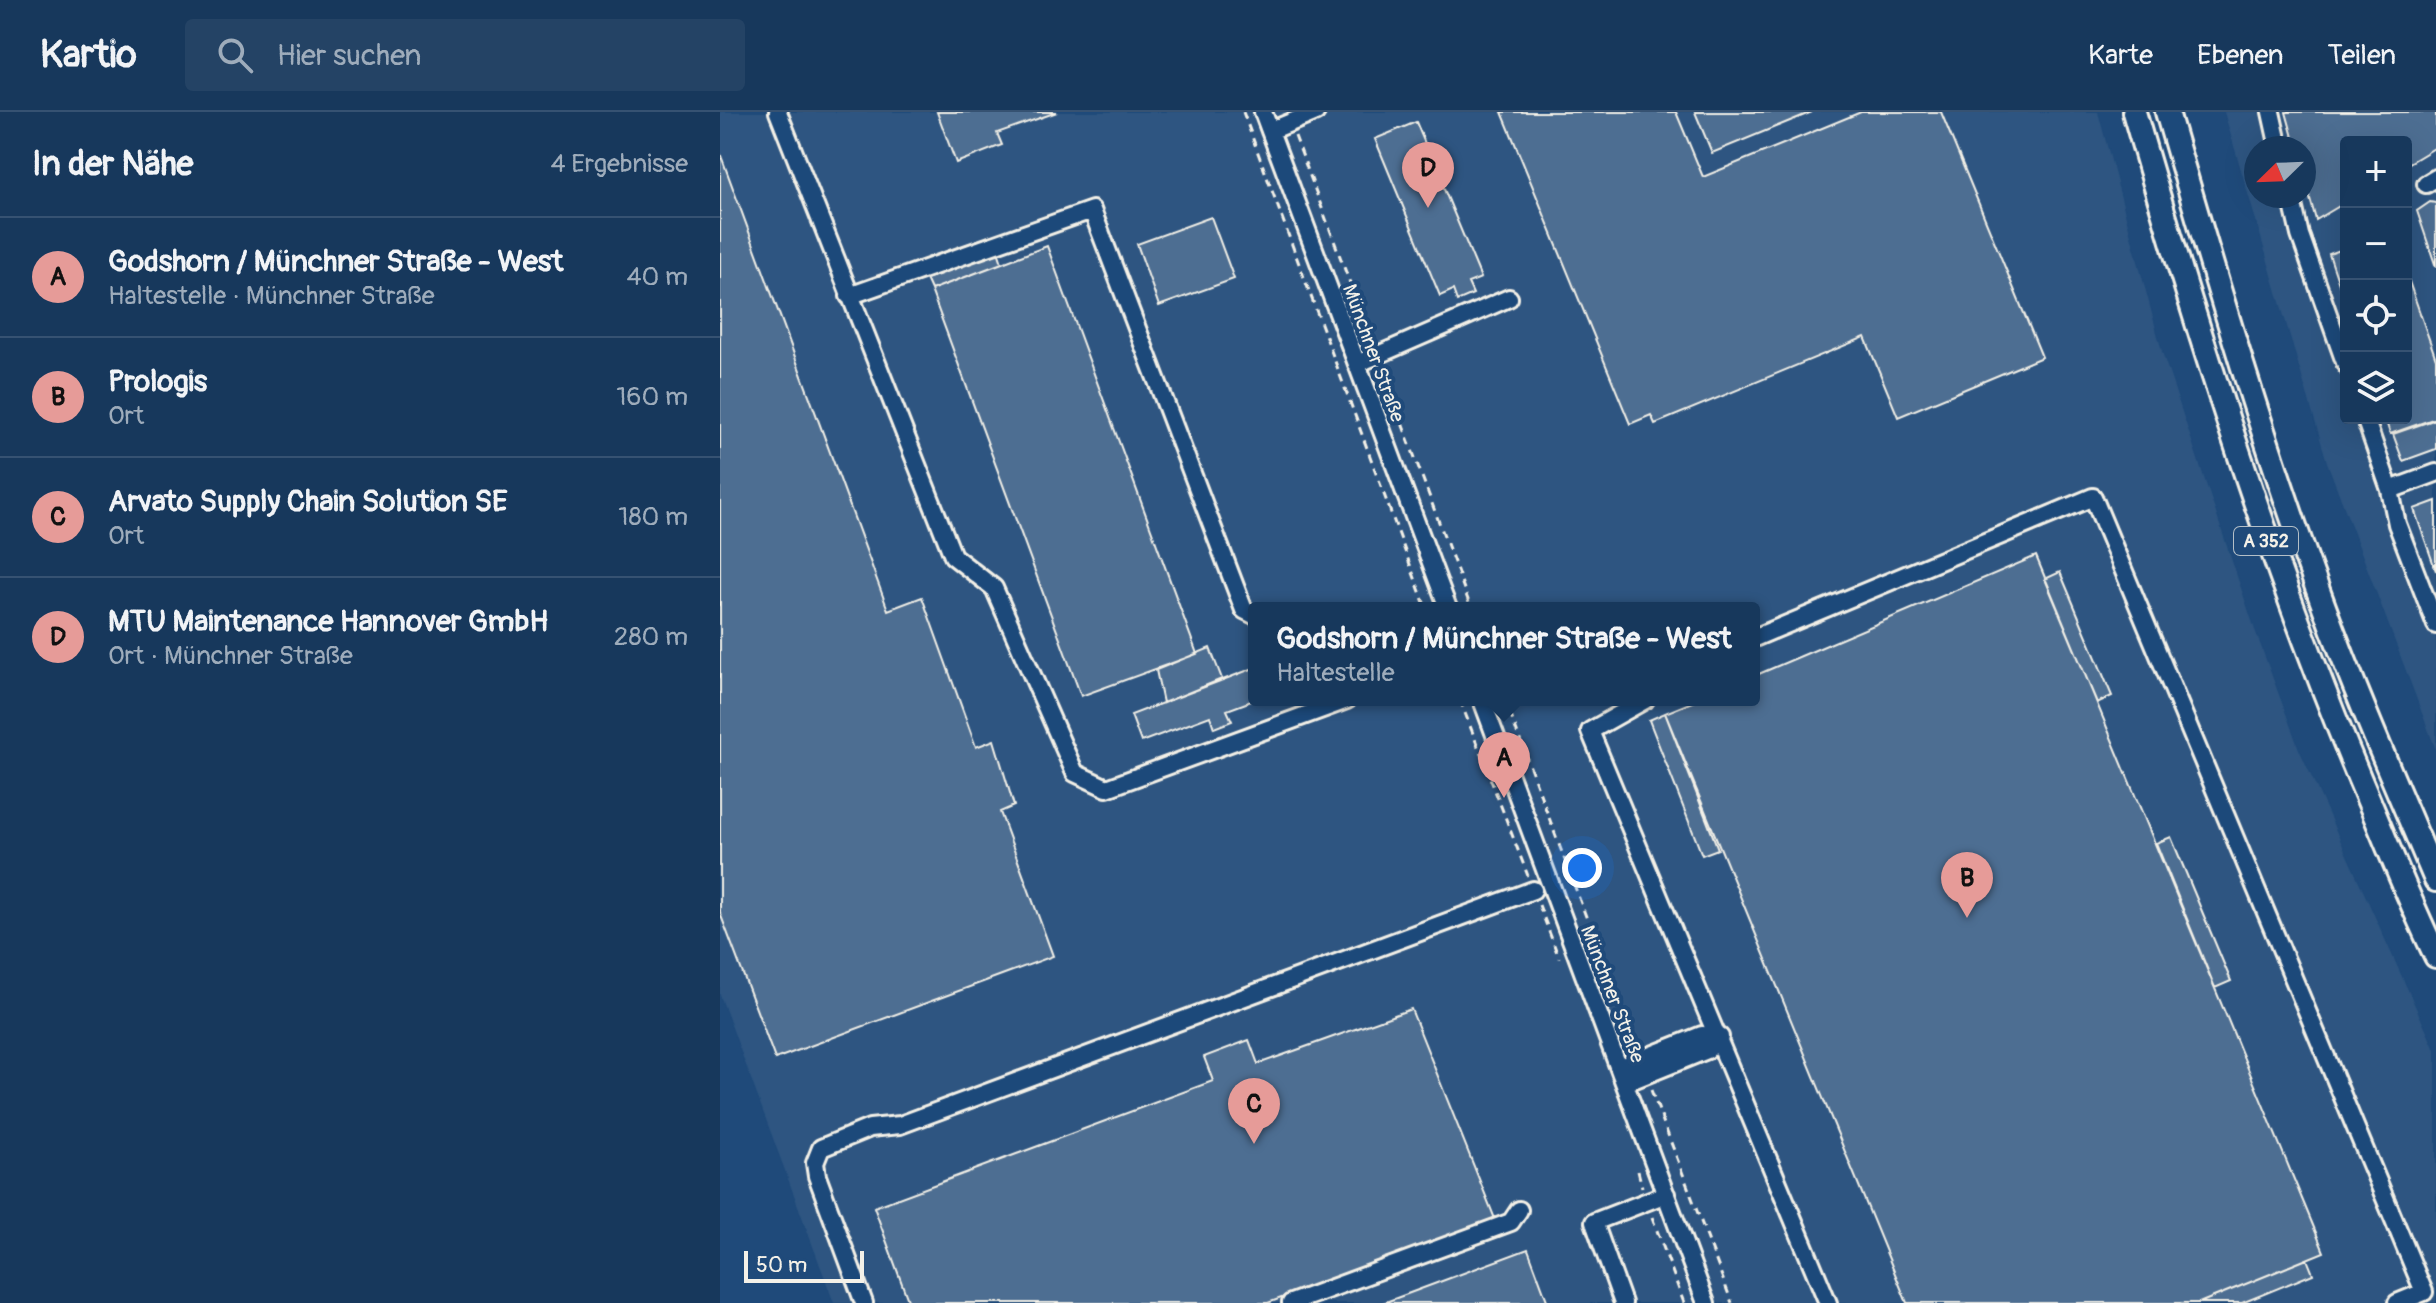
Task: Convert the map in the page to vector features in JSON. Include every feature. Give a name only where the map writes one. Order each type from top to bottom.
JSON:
[{"type":"highway","name":"A 352","points":[[2134,112],[2197,331],[2265,537],[2341,734],[2436,956]]},
{"type":"highway","name":"A 352","points":[[2167,112],[2229,325],[2299,538],[2365,713],[2436,880]]},
{"type":"street","points":[[778,112],[953,556],[994,588],[1075,773],[1107,788],[1331,706]]},
{"type":"street","name":"Münchner Straße","points":[[1263,112],[1446,602]]},
{"type":"street","points":[[1270,131],[1316,112]]},
{"type":"street","points":[[2271,112],[2276,136]]},
{"type":"street","points":[[2294,208],[2300,235],[2341,352]]},
{"type":"street","points":[[849,296],[1092,210],[1244,610],[1248,612]]},
{"type":"street","points":[[1357,364],[1509,298]]},
{"type":"street","points":[[2367,424],[2390,490],[2397,524],[2436,625]]},
{"type":"street","points":[[2390,490],[2436,473]]},
{"type":"street","points":[[1760,636],[2093,497],[2424,1292],[2397,1303]]},
{"type":"street","name":"Münchner Straße","points":[[1484,706],[1706,1303]]},
{"type":"street","points":[[1634,706],[1590,731],[1720,1037],[1828,1303]]},
{"type":"street","points":[[864,1303],[817,1176],[815,1163],[821,1148],[870,1128],[900,1125],[1533,890]]},
{"type":"street","points":[[1622,1076],[1643,1068],[1702,1035],[1720,1037]]},
{"type":"street","points":[[1623,1303],[1594,1222],[1666,1194]]},
{"type":"street","points":[[1291,1303],[1511,1222],[1519,1210]]},
{"type":"path","points":[[1243,112],[1424,602]]},
{"type":"path","points":[[1462,706],[1560,961]]},
{"type":"path","points":[[1507,706],[1732,1303]]},
{"type":"path","points":[[1635,1159],[1646,1202],[1684,1303]]},
{"type":"shaded area","points":[[720,112],[2098,112],[2163,355],[2255,630],[2299,749],[2436,1052],[2436,1303],[834,1303],[720,995]]},
{"type":"shaded area","points":[[2224,112],[2436,112],[2436,750],[2327,462],[2252,208],[2316,208],[2316,136],[2244,136],[2244,180]]},
{"type":"building","points":[[937,112],[1057,112],[997,133],[1002,145],[956,163]]},
{"type":"building","points":[[1502,112],[1676,112],[1703,177],[1861,112],[1941,112],[2042,357],[1898,417],[1865,337],[1655,424],[1651,415],[1630,424]]},
{"type":"building","points":[[1695,112],[1812,112],[1712,153]]},
{"type":"building","points":[[2286,112],[2436,112],[2436,147],[2412,161],[2412,136],[2340,136],[2340,206],[2316,220],[2313,208],[2316,208],[2316,136],[2293,136]]},
{"type":"building","points":[[1416,122],[1481,278],[1468,283],[1473,294],[1457,301],[1453,290],[1440,296],[1375,139]]},
{"type":"building","points":[[720,153],[888,610],[922,597],[976,747],[994,740],[1014,806],[1000,812],[1053,956],[775,1059],[720,913]]},
{"type":"building","points":[[2430,202],[2436,203],[2436,267],[2417,211]]},
{"type":"building","points":[[1211,217],[1234,279],[1159,306],[1137,244]]},
{"type":"building","points":[[1047,246],[1197,654],[1081,696],[931,290]]},
{"type":"building","points":[[997,248],[1002,263],[931,290],[926,279],[940,274],[939,270]]},
{"type":"building","points":[[2340,250],[2340,287],[2329,254]]},
{"type":"building","points":[[2412,290],[2436,359],[2436,418],[2390,434],[2387,424],[2412,424]]},
{"type":"building","points":[[2436,419],[2436,449],[2403,461],[2393,434]]},
{"type":"building","points":[[2436,501],[2436,571],[2414,509]]},
{"type":"building","points":[[2036,556],[2324,1252],[2199,1303],[1907,1303],[1665,713],[1682,706],[1760,706],[1760,673]]},
{"type":"building","points":[[2060,572],[2112,696],[2097,703],[2045,579]]},
{"type":"building","points":[[1210,648],[1222,679],[1163,703],[1156,670]]},
{"type":"building","points":[[1248,670],[1248,702],[1227,710],[1232,721],[1214,728],[1210,716],[1141,742],[1131,715]]},
{"type":"building","points":[[1665,713],[1718,849],[1702,855],[1649,720]]},
{"type":"building","points":[[2171,837],[2231,981],[2215,988],[2156,843]]},
{"type":"building","points":[[1411,1009],[1495,1219],[1268,1303],[909,1303],[874,1207],[1213,1081],[1204,1057],[1249,1040],[1258,1064]]},
{"type":"building","points":[[1528,1249],[1548,1303],[1383,1303]]},
{"type":"building","points":[[2307,1259],[2313,1274],[2242,1303],[2199,1303]]},
{"type":"place","name":"MTU Maintenance Hannover GmbH","points":[[1428,208]]},
{"type":"place","name":"Godshorn / Münchner Straße - West","points":[[1504,798]]},
{"type":"place","name":"Prologis","points":[[1967,918]]},
{"type":"place","name":"Arvato Supply Chain Solution SE","points":[[1254,1144]]}]
